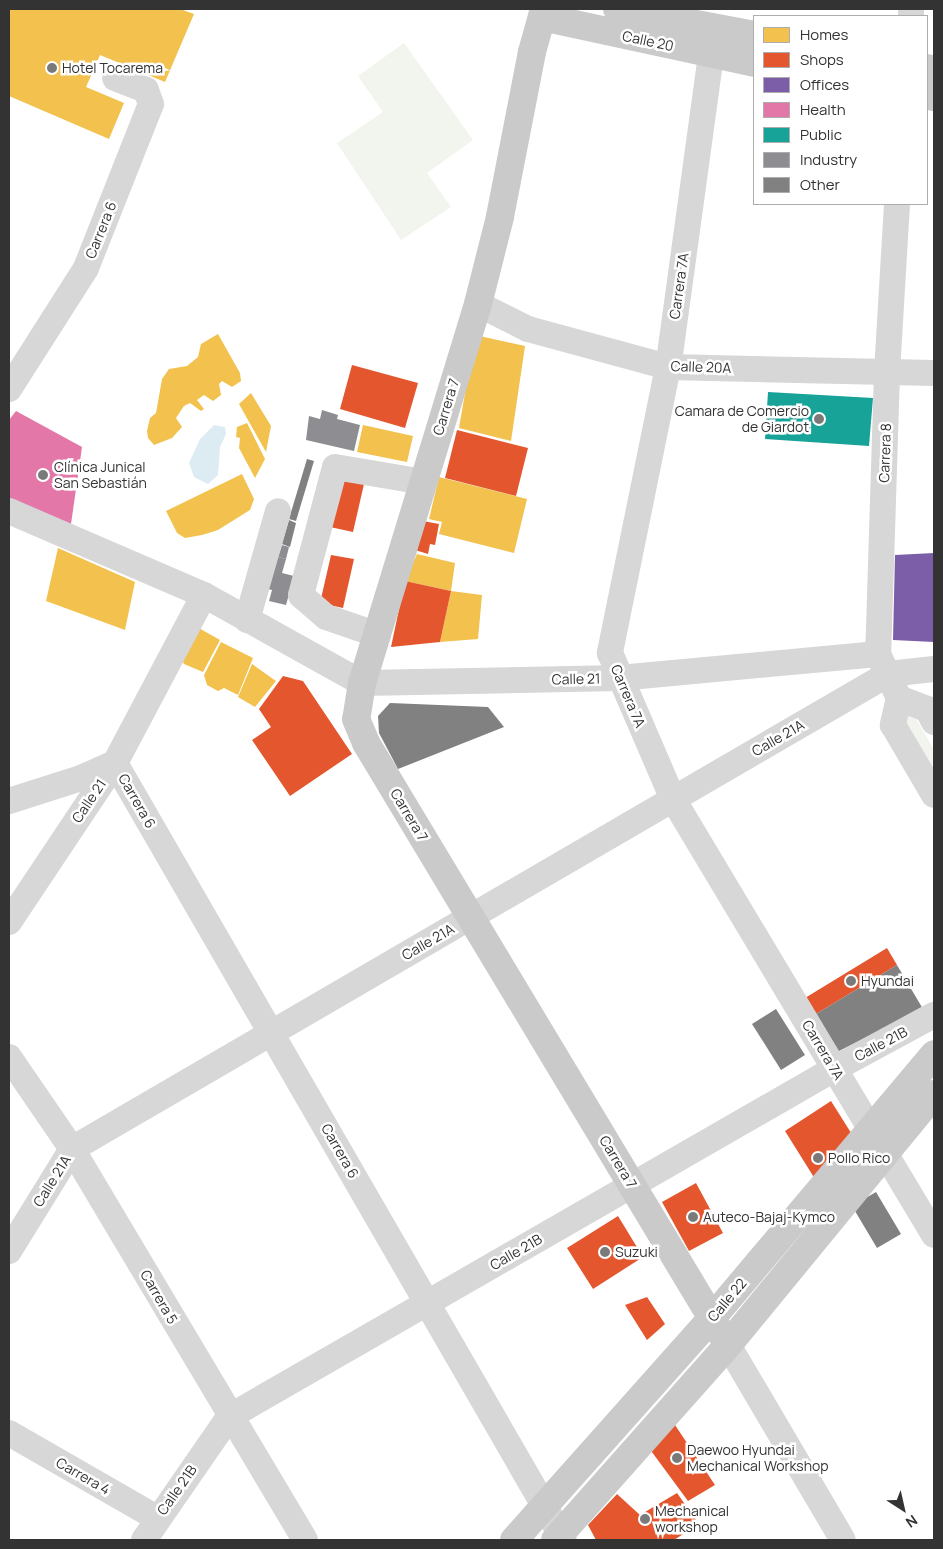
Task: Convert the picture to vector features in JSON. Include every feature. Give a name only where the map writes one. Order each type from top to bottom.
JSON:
[{"type":"main road","name":"Calle 20","points":[[617,9],[753,35]]},
{"type":"main road","name":"Calle 20","points":[[543,13],[753,63]]},
{"type":"main road","name":"Carrera 7","points":[[543,13],[532,52],[500,217],[478,304],[362,684],[356,719],[366,744],[728,1345]]},
{"type":"main road","name":"Calle 22","points":[[514,1540],[712,1318],[934,1054]]},
{"type":"main road","name":"Calle 22","points":[[560,1538],[728,1345],[934,1094]]},
{"type":"street","name":"Carrera 7A","points":[[716,27],[710,54],[668,367],[610,653],[619,678],[673,799],[934,1235]]},
{"type":"street","name":"Carrera 6","points":[[9,389],[86,268],[152,104],[146,90],[115,78]]},
{"type":"street","name":"Carrera 8","points":[[897,205],[887,372],[883,664],[899,698]]},
{"type":"street","name":"Calle 20A","points":[[478,304],[528,328],[668,367],[934,373]]},
{"type":"street","points":[[378,635],[326,617],[302,595],[335,468],[424,482]]},
{"type":"street","points":[[247,620],[278,511]]},
{"type":"street","points":[[10,514],[204,596],[362,684]]},
{"type":"street","name":"Calle 21","points":[[9,922],[115,762],[204,596]]},
{"type":"street","name":"Calle 21","points":[[362,684],[619,678],[883,664],[934,669]]},
{"type":"street","name":"Calle 21A","points":[[9,1251],[72,1149],[673,799],[883,664]]},
{"type":"street","points":[[934,722],[927,709],[899,698],[893,725],[934,795]]},
{"type":"street","name":"Carrera 6","points":[[115,762],[428,1302],[544,1506],[560,1538]]},
{"type":"street","points":[[9,801],[81,778],[115,762]]},
{"type":"street","name":"Calle 21B","points":[[144,1540],[157,1518],[229,1417],[834,1069],[934,1015]]},
{"type":"street","name":"Carrera 5","points":[[9,1057],[72,1149],[229,1417],[305,1540]]},
{"type":"street","name":"Carrera 7","points":[[728,1345],[843,1540]]},
{"type":"street","name":"Carrera 4","points":[[9,1433],[157,1518]]},
{"type":"shaded area","points":[[404,43],[473,140],[427,173],[451,207],[401,240],[337,143],[383,112],[358,76]]},
{"type":"shaded area","points":[[214,425],[225,427],[226,434],[220,447],[218,475],[208,484],[194,477],[189,463],[200,439]]},
{"type":"shaded area","points":[[912,712],[934,750],[934,770],[903,717]]},
{"type":"building: Homes","name":"Hotel Tocarema","points":[[9,9],[180,9],[194,14],[165,82],[100,55],[86,87],[124,103],[109,139],[9,96]]},
{"type":"building: Homes","points":[[218,334],[240,373],[241,381],[232,387],[222,381],[219,384],[221,395],[213,401],[204,395],[197,400],[204,409],[201,411],[190,403],[184,406],[176,418],[182,427],[172,438],[154,445],[148,438],[147,431],[150,418],[156,413],[162,379],[169,369],[187,366],[198,357],[201,344]]},
{"type":"building: Homes","points":[[475,335],[525,346],[511,441],[459,428]]},
{"type":"building: Homes","points":[[251,393],[271,426],[266,452],[239,404]]},
{"type":"building: Homes","points":[[247,423],[265,459],[255,478],[239,448],[240,438],[236,437],[237,427]]},
{"type":"building: Homes","points":[[363,425],[413,436],[407,462],[357,452]]},
{"type":"building: Homes","points":[[242,474],[254,499],[250,510],[218,530],[185,538],[177,533],[166,511]]},
{"type":"building: Homes","points":[[439,477],[527,499],[514,553],[439,534],[442,522],[429,519]]},
{"type":"building: Homes","points":[[58,548],[135,582],[125,630],[46,601]]},
{"type":"building: Homes","points":[[417,554],[455,563],[451,591],[405,581]]},
{"type":"building: Homes","points":[[451,591],[482,595],[478,639],[440,642]]},
{"type":"building: Homes","points":[[197,627],[220,640],[203,672],[184,664],[181,658]]},
{"type":"building: Homes","points":[[221,642],[253,658],[238,695],[224,688],[218,691],[207,685],[204,675]]},
{"type":"building: Homes","points":[[252,664],[276,681],[255,707],[238,697]]},
{"type":"building: Shops","points":[[352,365],[418,383],[405,428],[340,409]]},
{"type":"building: Shops","points":[[457,430],[528,448],[516,496],[445,478]]},
{"type":"building: Shops","points":[[340,479],[364,484],[353,532],[330,527]]},
{"type":"building: Shops","points":[[423,521],[439,524],[435,545],[430,544],[428,554],[415,550]]},
{"type":"building: Shops","points":[[331,555],[354,559],[343,608],[320,603]]},
{"type":"building: Shops","points":[[405,581],[451,591],[440,642],[391,647]]},
{"type":"building: Shops","points":[[283,676],[303,681],[352,754],[290,796],[252,740],[271,727],[259,709]]},
{"type":"building: Shops","name":"Hyundai","points":[[887,948],[897,965],[816,1014],[805,998]]},
{"type":"building: Shops","name":"Pollo Rico","points":[[831,1101],[853,1136],[815,1179],[785,1131]]},
{"type":"building: Shops","name":"Auteco-Bajaj-Kymco","points":[[696,1183],[723,1233],[689,1251],[662,1202]]},
{"type":"building: Shops","name":"Suzuki","points":[[618,1216],[643,1257],[593,1289],[567,1248]]},
{"type":"building: Shops","points":[[647,1297],[665,1324],[647,1340],[625,1305]]},
{"type":"building: Shops","name":"Daewoo Hyundai Mechanical Workshop","points":[[673,1422],[715,1485],[688,1501],[646,1444]]},
{"type":"building: Shops","name":"Mechanical workshop","points":[[677,1493],[699,1524],[674,1540],[596,1540],[588,1525],[617,1494],[640,1515]]},
{"type":"building: Offices","points":[[934,553],[934,642],[893,640],[895,555]]},
{"type":"building: Health","name":"Clínica Junical San Sebastián","points":[[16,411],[82,447],[70,531],[9,503],[9,420]]},
{"type":"building: Public","name":"Camara de Comercio de Giardot","points":[[768,392],[873,398],[869,446],[765,439]]},
{"type":"building: Industry","points":[[322,410],[338,415],[337,419],[360,425],[354,451],[306,440],[309,416],[320,419]]},
{"type":"building: Industry","points":[[282,545],[289,547],[286,559],[278,557]]},
{"type":"building: Industry","points":[[278,557],[286,559],[282,573],[294,576],[286,605],[269,601],[272,590],[268,589]]},
{"type":"building: Other","points":[[307,459],[314,461],[296,521],[289,519]]},
{"type":"building: Other","points":[[289,520],[296,523],[290,547],[282,544]]},
{"type":"building: Other","points":[[390,703],[488,707],[504,727],[398,769],[379,733],[378,716]]},
{"type":"building: Other","points":[[897,965],[923,1009],[837,1052],[816,1014]]},
{"type":"building: Other","points":[[776,1009],[805,1055],[781,1070],[752,1024]]},
{"type":"building: Other","points":[[876,1192],[901,1234],[877,1248],[852,1206]]},
{"type":"place","name":"Hotel Tocarema","points":[[52,68]]},
{"type":"place","name":"Camara de Comercio de Giardot","points":[[819,419]]},
{"type":"place","name":"Clínica Junical San Sebastián","points":[[43,475]]},
{"type":"place","name":"Hyundai","points":[[851,981]]},
{"type":"place","name":"Pollo Rico","points":[[818,1158]]},
{"type":"place","name":"Auteco-Bajaj-Kymco","points":[[693,1217]]},
{"type":"place","name":"Suzuki","points":[[605,1252]]},
{"type":"place","name":"Daewoo Hyundai Mechanical Workshop","points":[[677,1458]]},
{"type":"place","name":"Mechanical workshop","points":[[645,1519]]}]
